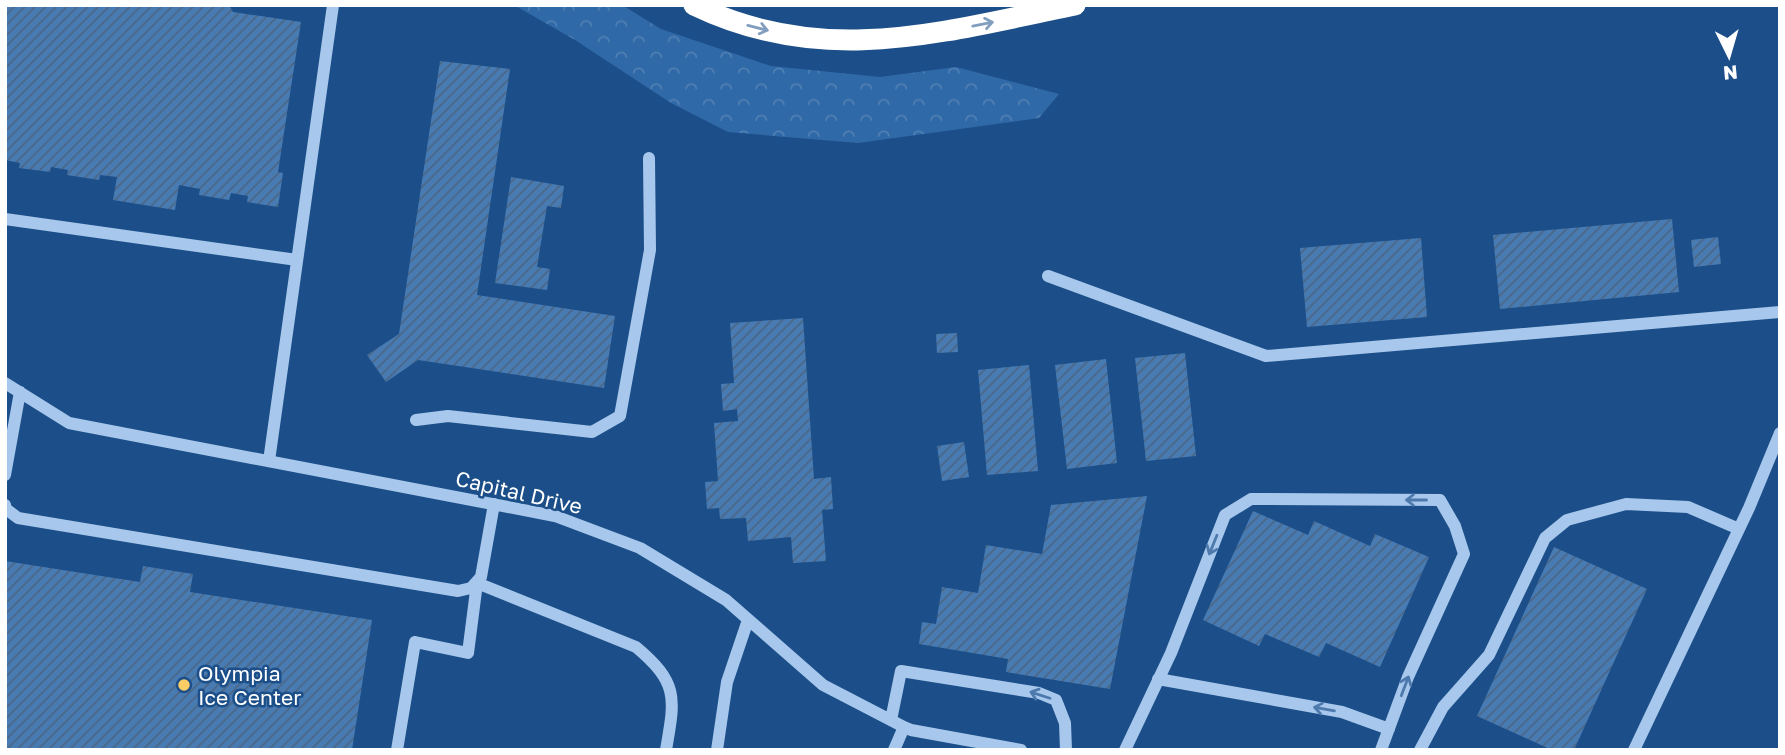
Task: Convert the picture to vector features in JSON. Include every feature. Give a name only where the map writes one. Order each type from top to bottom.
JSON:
[{"type":"highway","points":[[694,5],[743,25],[791,36],[817,40],[866,41],[916,37],[1075,5]]},
{"type":"lane","points":[[269,461],[333,5]]},
{"type":"lane","points":[[416,420],[448,416],[592,432],[620,416],[650,250],[649,158]]},
{"type":"lane","points":[[5,219],[297,260]]},
{"type":"lane","points":[[1048,276],[1266,356],[1780,312]]},
{"type":"lane","name":"Capital Drive","points":[[5,383],[69,423],[555,516],[639,548],[726,600],[823,685],[891,720],[911,730],[1021,750]]},
{"type":"lane","points":[[5,475],[20,392]]},
{"type":"lane","points":[[1634,750],[1739,529],[1780,433]]},
{"type":"lane","points":[[1125,750],[1171,653],[1225,515],[1251,499],[1440,500],[1455,526],[1464,554],[1408,677],[1381,750]]},
{"type":"lane","points":[[5,505],[6,509],[19,518],[457,591],[471,588],[481,577],[494,504]]},
{"type":"lane","points":[[1420,750],[1443,707],[1489,655],[1545,538],[1567,520],[1626,504],[1676,506],[1688,507],[1739,529]]},
{"type":"lane","points":[[397,750],[415,642],[468,653],[477,583]]},
{"type":"lane","points":[[477,583],[636,647],[653,661],[668,683],[673,706],[666,750]]},
{"type":"lane","points":[[717,750],[727,681],[748,620]]},
{"type":"lane","points":[[891,720],[901,671],[1039,693],[1056,700],[1066,723],[1066,750]]},
{"type":"lane","points":[[1158,679],[1342,712],[1389,729]]},
{"type":"lane","points":[[894,750],[904,726]]},
{"type":"green space","points":[[514,5],[622,5],[661,29],[771,66],[880,77],[956,67],[1059,94],[1039,118],[858,143],[728,132],[671,103],[575,40]]},
{"type":"building","points":[[5,5],[229,5],[233,12],[301,22],[278,172],[283,173],[278,207],[247,202],[248,196],[231,193],[229,200],[199,195],[200,189],[179,185],[175,210],[113,200],[117,177],[100,175],[99,180],[67,175],[68,170],[51,167],[50,172],[19,168],[20,163],[5,160]]},
{"type":"building","points":[[440,61],[510,69],[477,295],[615,316],[604,388],[418,360],[386,382],[367,355],[399,334]]},
{"type":"building","points":[[511,177],[564,186],[561,208],[547,206],[537,267],[550,269],[547,290],[495,283]]},
{"type":"building","points":[[1672,219],[1679,292],[1500,309],[1493,235]]},
{"type":"building","points":[[1718,237],[1721,264],[1694,267],[1691,240]]},
{"type":"building","points":[[1421,238],[1427,317],[1307,327],[1300,248]]},
{"type":"building","points":[[803,318],[814,479],[831,477],[833,509],[822,510],[826,561],[793,563],[791,537],[748,541],[746,518],[720,519],[719,508],[707,509],[705,482],[718,481],[714,423],[738,421],[737,409],[723,411],[721,384],[734,383],[730,323]]},
{"type":"building","points":[[957,333],[958,352],[937,353],[936,334]]},
{"type":"building","points":[[1185,353],[1196,456],[1146,461],[1135,358]]},
{"type":"building","points":[[1106,359],[1117,463],[1067,469],[1055,365]]},
{"type":"building","points":[[1029,365],[1038,471],[987,475],[978,370]]},
{"type":"building","points":[[964,442],[969,477],[942,481],[937,446]]},
{"type":"building","points":[[1147,496],[1110,689],[1006,672],[1008,659],[919,644],[922,622],[936,624],[942,587],[978,593],[986,545],[1042,554],[1051,505]]},
{"type":"building","points":[[1253,511],[1308,535],[1314,521],[1370,546],[1375,534],[1429,557],[1380,667],[1326,643],[1319,657],[1265,634],[1259,646],[1203,620]]},
{"type":"building","points":[[1554,547],[1647,589],[1574,750],[1552,750],[1477,716]]},
{"type":"building","name":"Olympia Ice Center","points":[[5,561],[140,582],[143,566],[193,574],[190,592],[372,620],[352,750],[5,750]]},
{"type":"place","name":"Olympia Ice Center","points":[[184,685]]}]
